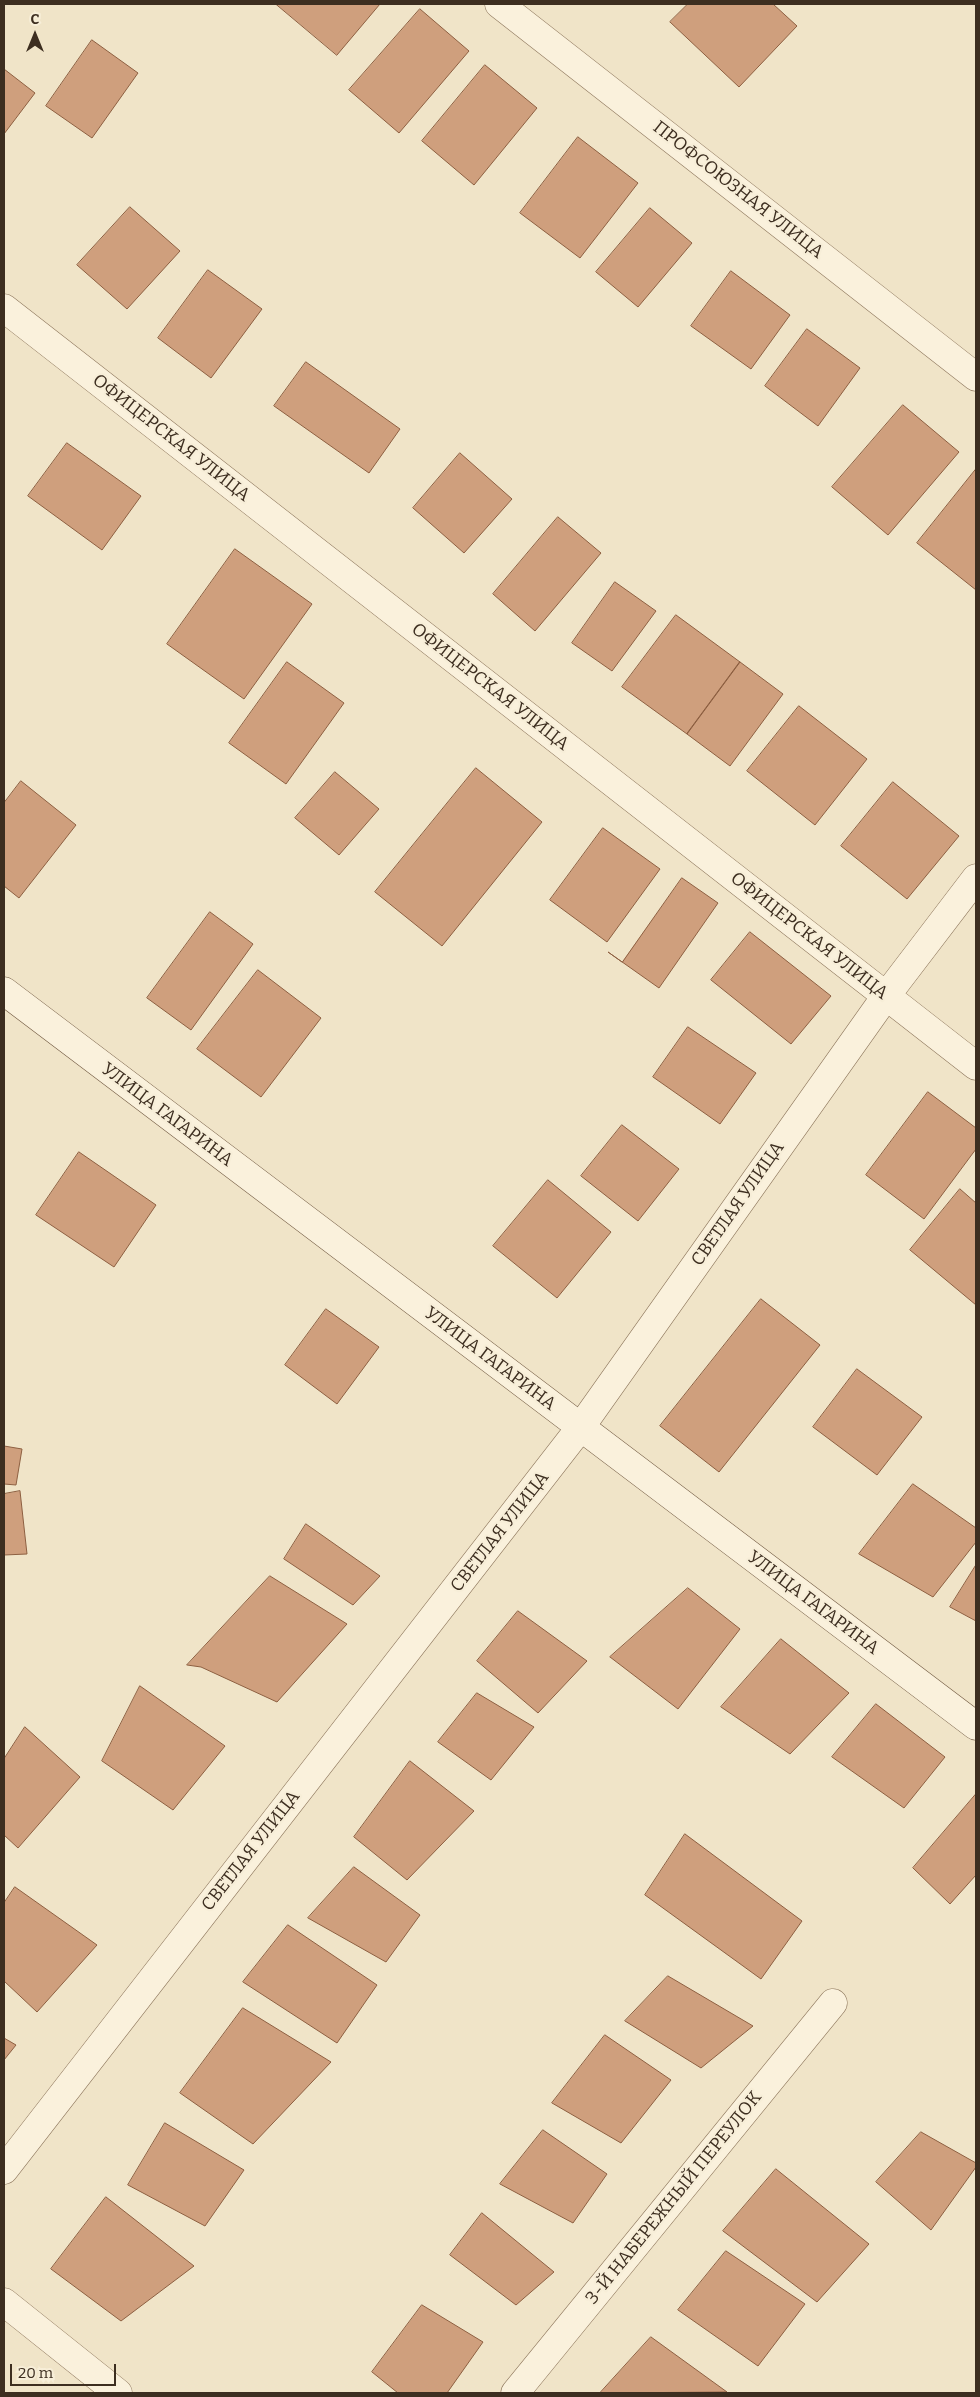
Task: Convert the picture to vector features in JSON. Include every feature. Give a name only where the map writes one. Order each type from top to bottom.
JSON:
[{"type":"street","name":"ПРОФСОЮЗНАЯ УЛИЦА","points":[[499,4],[976,377]]},
{"type":"street","name":"ОФИЦЕРСКАЯ УЛИЦА","points":[[4,308],[976,1066]]},
{"type":"street","name":"СВЕТЛАЯ УЛИЦА","points":[[4,2170],[580,1428],[886,996],[976,878]]},
{"type":"street","name":"УЛИЦА ГАГАРИНА","points":[[4,991],[976,1726]]},
{"type":"street","name":"3-Й НАБЕРЕЖНЫЙ ПЕРЕУЛОК","points":[[515,2393],[833,2004]]},
{"type":"street","points":[[4,2302],[118,2393]]},
{"type":"building","points":[[276,4],[380,4],[337,55]]},
{"type":"building","points":[[688,4],[773,4],[797,26],[739,87],[670,22]]},
{"type":"building","points":[[420,9],[469,51],[399,133],[349,90]]},
{"type":"building","points":[[92,40],[138,73],[92,138],[46,106]]},
{"type":"building","points":[[485,65],[537,108],[474,185],[422,141]]},
{"type":"building","points":[[4,69],[35,93],[4,134]]},
{"type":"building","points":[[578,137],[638,183],[580,258],[520,213]]},
{"type":"building","points":[[130,207],[180,251],[127,309],[77,265]]},
{"type":"building","points":[[650,208],[692,243],[638,307],[596,272]]},
{"type":"building","points":[[208,270],[262,309],[211,378],[158,338]]},
{"type":"building","points":[[731,271],[790,315],[751,369],[691,326]]},
{"type":"building","points":[[807,329],[860,368],[818,426],[765,386]]},
{"type":"building","points":[[306,362],[400,429],[369,473],[274,406]]},
{"type":"building","points":[[903,405],[959,452],[888,535],[832,487]]},
{"type":"building","points":[[67,443],[141,496],[102,550],[28,496]]},
{"type":"building","points":[[460,453],[512,499],[464,553],[413,508]]},
{"type":"building","points":[[976,469],[976,590],[917,543]]},
{"type":"building","points":[[558,517],[601,553],[535,631],[493,594]]},
{"type":"building","points":[[235,549],[312,604],[244,699],[167,644]]},
{"type":"building","points":[[615,582],[656,611],[612,671],[572,643]]},
{"type":"building","points":[[676,615],[740,662],[687,734],[622,687]]},
{"type":"building","points":[[287,662],[344,703],[286,784],[229,743]]},
{"type":"building","points":[[740,662],[783,694],[730,766],[687,734]]},
{"type":"building","points":[[799,706],[867,759],[815,825],[747,771]]},
{"type":"building","points":[[476,768],[542,822],[442,946],[375,892]]},
{"type":"building","points":[[335,772],[379,809],[339,855],[295,818]]},
{"type":"building","points":[[21,781],[76,825],[19,898],[4,886],[4,803]]},
{"type":"building","points":[[893,782],[959,836],[907,899],[841,846]]},
{"type":"building","points":[[603,828],[660,869],[607,942],[550,900]]},
{"type":"building","points":[[682,878],[718,903],[659,988],[622,962]]},
{"type":"building","points":[[210,912],[253,944],[191,1030],[147,998]]},
{"type":"building","points":[[750,932],[831,996],[791,1044],[711,980]]},
{"type":"building","points":[[258,970],[321,1018],[261,1097],[197,1049]]},
{"type":"building","points":[[688,1027],[756,1073],[720,1124],[653,1077]]},
{"type":"building","points":[[928,1092],[976,1128],[976,1149],[924,1219],[866,1175]]},
{"type":"building","points":[[622,1125],[679,1169],[638,1221],[581,1176]]},
{"type":"building","points":[[79,1152],[156,1205],[114,1267],[36,1215]]},
{"type":"building","points":[[548,1180],[611,1232],[557,1298],[493,1246]]},
{"type":"building","points":[[960,1189],[976,1203],[976,1305],[910,1250]]},
{"type":"building","points":[[761,1299],[820,1345],[719,1472],[660,1426]]},
{"type":"building","points":[[326,1309],[379,1347],[337,1404],[285,1365]]},
{"type":"building","points":[[857,1369],[922,1417],[877,1475],[813,1427]]},
{"type":"building","points":[[4,1446],[22,1449],[16,1485],[4,1484]]},
{"type":"building","points":[[913,1484],[976,1528],[976,1542],[933,1597],[859,1554]]},
{"type":"building","points":[[20,1491],[27,1554],[4,1555],[4,1494]]},
{"type":"building","points":[[306,1524],[380,1576],[353,1605],[284,1559]]},
{"type":"building","points":[[976,1565],[976,1621],[950,1607]]},
{"type":"building","points":[[270,1576],[347,1624],[277,1702],[201,1667],[187,1665]]},
{"type":"building","points":[[688,1588],[740,1629],[678,1709],[610,1657]]},
{"type":"building","points":[[518,1611],[587,1661],[538,1713],[477,1661]]},
{"type":"building","points":[[781,1639],[849,1693],[790,1754],[721,1707]]},
{"type":"building","points":[[140,1686],[225,1746],[173,1810],[102,1761]]},
{"type":"building","points":[[477,1693],[534,1727],[491,1780],[438,1742]]},
{"type":"building","points":[[876,1704],[945,1757],[904,1808],[832,1757]]},
{"type":"building","points":[[25,1727],[80,1777],[18,1848],[4,1835],[4,1759]]},
{"type":"building","points":[[410,1761],[474,1811],[407,1880],[354,1837]]},
{"type":"building","points":[[976,1794],[976,1875],[950,1904],[913,1868]]},
{"type":"building","points":[[685,1834],[802,1921],[761,1979],[645,1895]]},
{"type":"building","points":[[354,1867],[420,1915],[386,1962],[308,1918]]},
{"type":"building","points":[[15,1887],[97,1945],[37,2012],[4,1981],[4,1903]]},
{"type":"building","points":[[288,1925],[377,1985],[337,2043],[243,1982]]},
{"type":"building","points":[[668,1976],[753,2026],[701,2068],[625,2021]]},
{"type":"building","points":[[243,2008],[331,2062],[253,2144],[180,2093]]},
{"type":"building","points":[[605,2035],[671,2080],[621,2143],[552,2103]]},
{"type":"building","points":[[4,2038],[16,2045],[4,2060]]},
{"type":"building","points":[[165,2123],[244,2170],[205,2226],[128,2185]]},
{"type":"building","points":[[543,2130],[607,2174],[573,2223],[500,2184]]},
{"type":"building","points":[[921,2132],[976,2163],[976,2167],[931,2230],[876,2182]]},
{"type":"building","points":[[776,2169],[869,2244],[817,2302],[723,2231]]},
{"type":"building","points":[[106,2197],[194,2266],[121,2321],[51,2269]]},
{"type":"building","points":[[482,2213],[554,2272],[516,2305],[450,2255]]},
{"type":"building","points":[[726,2251],[805,2304],[758,2366],[678,2310]]},
{"type":"building","points":[[422,2305],[483,2342],[447,2393],[398,2393],[372,2372]]},
{"type":"building","points":[[651,2337],[727,2392],[600,2393]]}]
